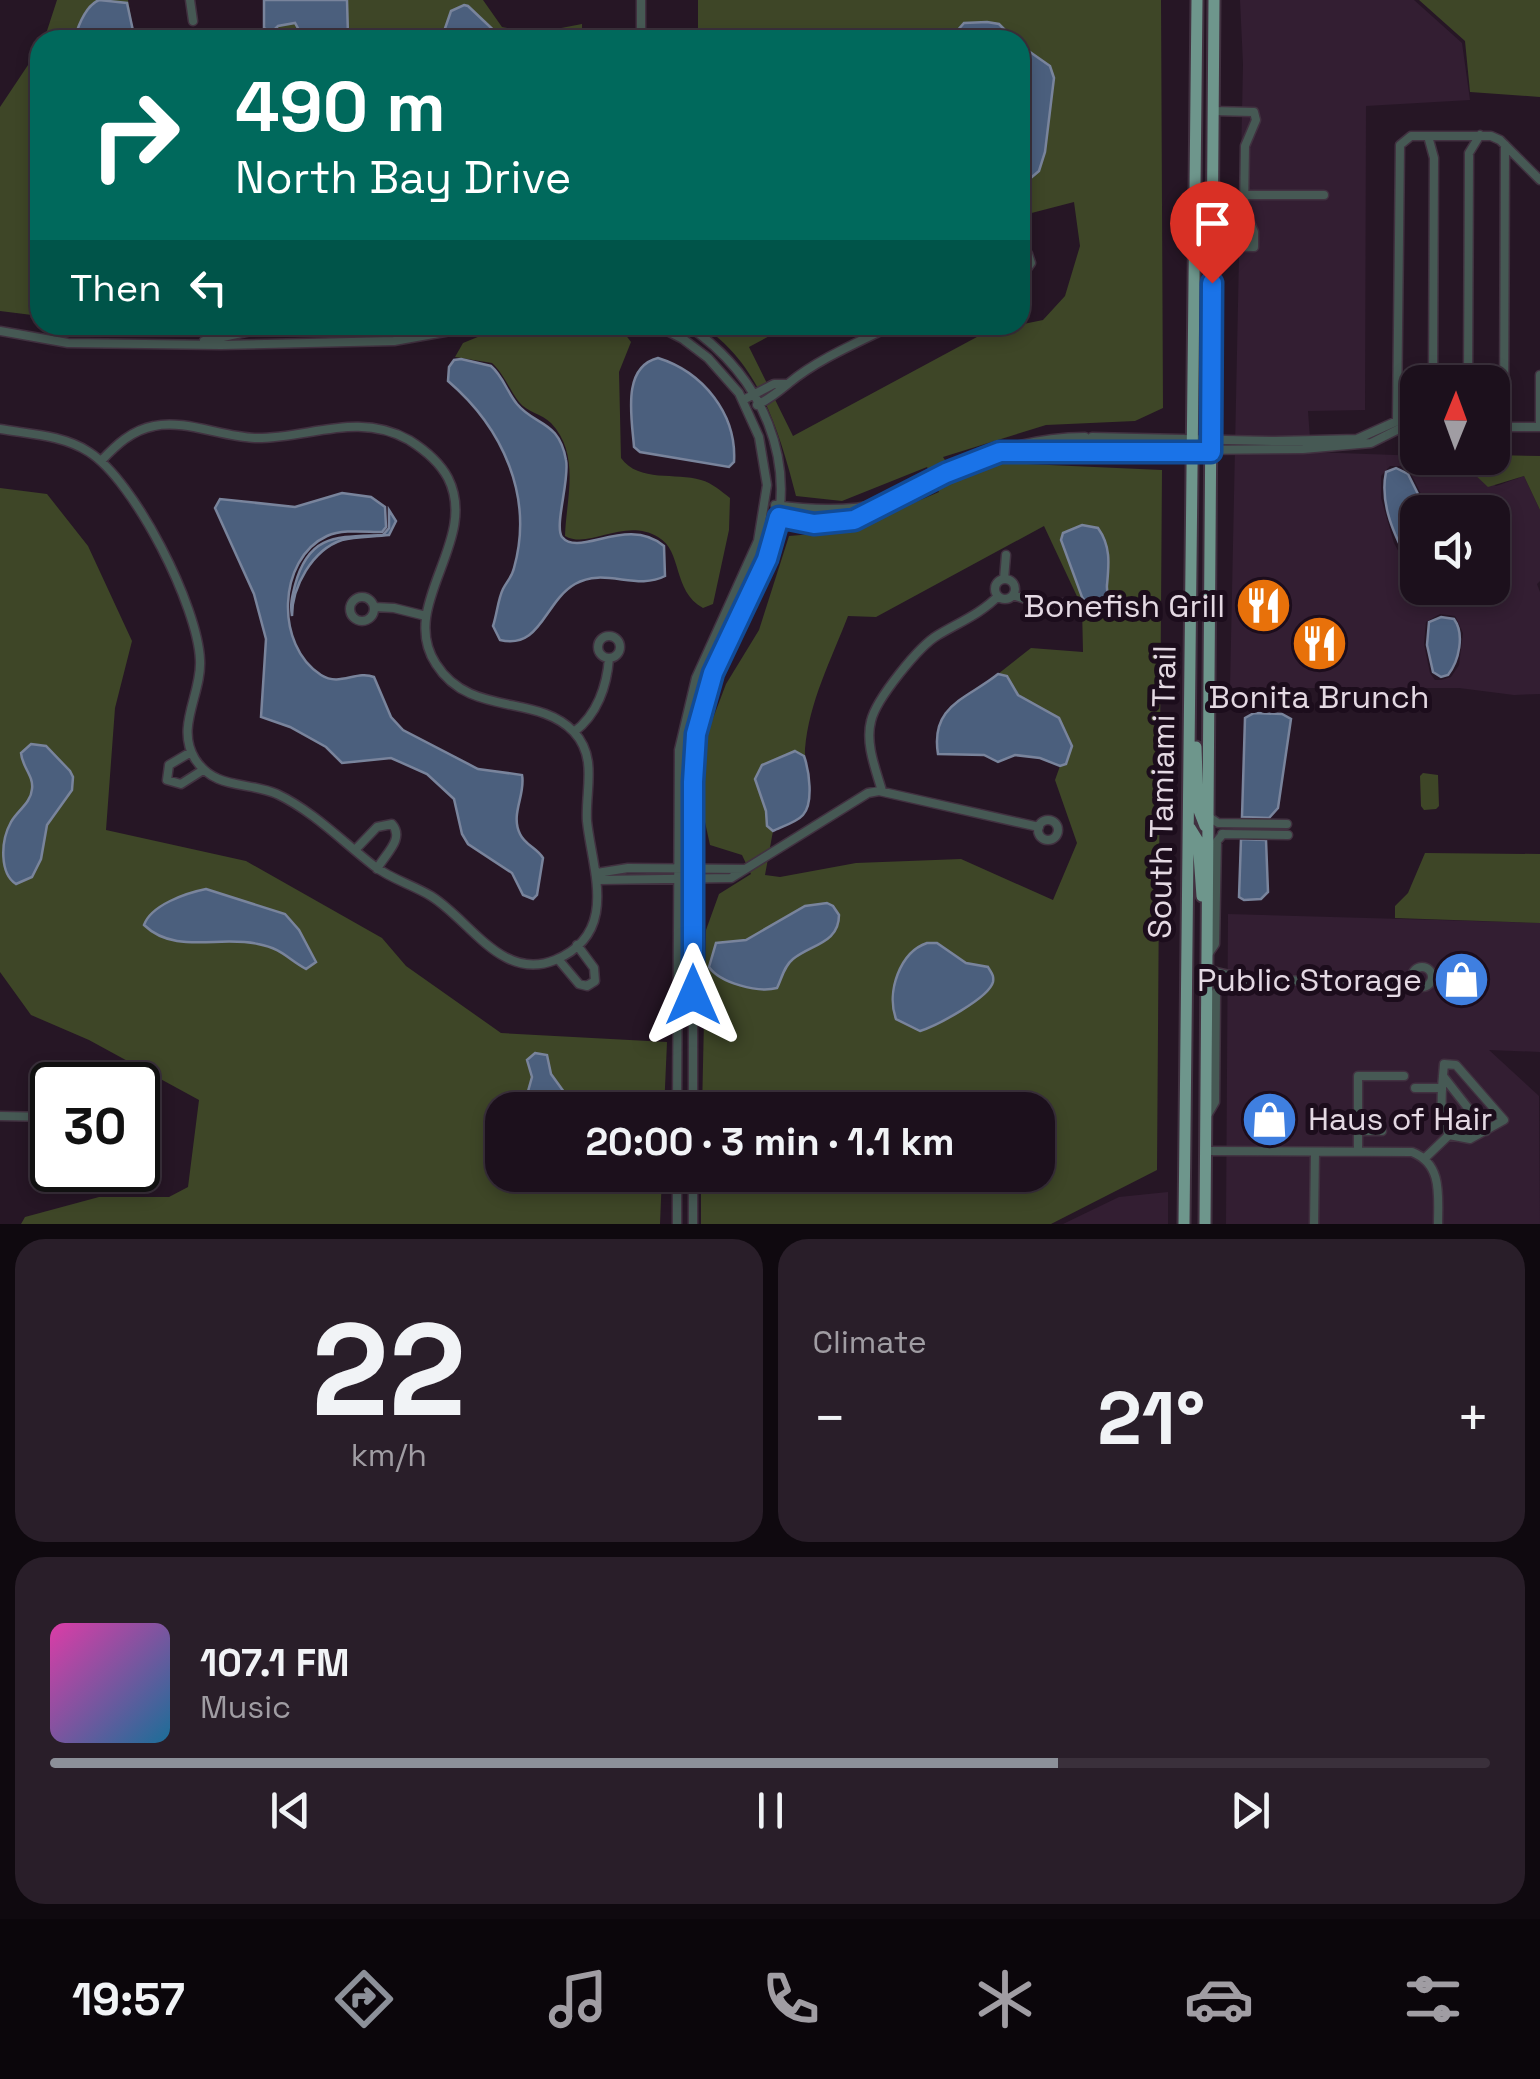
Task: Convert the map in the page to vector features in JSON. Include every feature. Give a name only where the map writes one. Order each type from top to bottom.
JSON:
[{"type":"main road","name":"South Tamiami Trail","points":[[1184,1224],[1197,0]]},
{"type":"main road","name":"South Tamiami Trail","points":[[1204,1224],[1214,0]]},
{"type":"main road","points":[[1191,708],[1198,760],[1198,808],[1207,823]]},
{"type":"main road","points":[[1190,828],[1197,834],[1198,880],[1206,920]]},
{"type":"street","points":[[190,0],[193,21]]},
{"type":"street","points":[[641,0],[641,30]]},
{"type":"street","points":[[1212,246],[1254,247],[1254,232],[1244,214],[1245,146],[1256,120],[1254,112],[1213,111]]},
{"type":"street","points":[[1468,365],[1469,153],[1480,135]]},
{"type":"street","points":[[1400,365],[1398,152],[1405,139],[1480,135],[1496,138],[1540,180]]},
{"type":"street","points":[[1428,136],[1434,158],[1432,365]]},
{"type":"street","points":[[1504,365],[1505,145]]},
{"type":"street","points":[[1246,196],[1324,195]]},
{"type":"street","points":[[0,331],[68,344],[416,339],[435,335]]},
{"type":"street","points":[[190,344],[232,335]]},
{"type":"street","points":[[415,335],[416,339]]},
{"type":"street","points":[[675,335],[708,358],[745,404],[764,453],[765,509],[753,555],[704,657],[687,706],[677,777],[677,1092]]},
{"type":"street","points":[[693,1092],[692,868],[694,757],[699,718],[713,673],[770,551],[780,506],[779,458],[761,403],[730,359],[700,335]]},
{"type":"street","points":[[745,404],[761,403],[787,384],[875,335]]},
{"type":"street","points":[[1510,427],[1540,427],[1540,375]]},
{"type":"street","points":[[745,404],[755,393],[774,384],[787,384]]},
{"type":"street","points":[[0,429],[70,442],[101,461],[153,528],[195,631],[201,666],[187,726],[191,752],[203,770],[222,782],[280,796],[377,869],[445,906],[510,960],[533,965],[558,958],[578,945],[594,917],[598,876],[587,818],[590,769],[585,751],[574,732],[554,718],[486,701],[454,684],[430,653],[426,616],[454,530],[456,504],[442,467],[401,436],[358,425],[256,438],[213,434],[177,424],[157,425],[130,435],[101,461]]},
{"type":"street","points":[[765,509],[779,517],[814,524],[846,522],[964,464],[1034,440],[1193,437],[1211,445],[1303,449],[1378,436],[1400,425]]},
{"type":"street","points":[[1000,452],[1193,452],[1211,445]]},
{"type":"street","points":[[765,509],[780,506],[832,510],[891,500]]},
{"type":"street","points":[[998,596],[995,586],[1004,579],[1006,555]]},
{"type":"street","points":[[1004,579],[1013,584],[1013,595]]},
{"type":"street","points":[[998,596],[1006,599],[1013,595],[1040,604],[1066,602]]},
{"type":"street","points":[[882,791],[870,748],[871,721],[879,706],[925,644],[998,596]]},
{"type":"street","points":[[374,607],[426,616]]},
{"type":"street","points":[[574,732],[595,708],[605,684],[609,658]]},
{"type":"street","points":[[191,752],[169,765],[167,780],[181,784],[203,770]]},
{"type":"street","points":[[598,876],[731,878],[868,793],[882,791],[924,804],[965,809],[1038,827]]},
{"type":"street","points":[[1207,823],[1287,824]]},
{"type":"street","points":[[1207,823],[1223,834],[1288,835]]},
{"type":"street","points":[[354,850],[377,826],[392,824],[397,838],[377,869]]},
{"type":"street","points":[[1223,834],[1217,841],[1215,944],[1206,962],[1222,976],[1412,978]]},
{"type":"street","points":[[598,876],[628,868],[745,869]]},
{"type":"street","points":[[558,958],[579,984],[595,982],[594,968],[578,945]]},
{"type":"street","points":[[1206,1118],[1215,1102],[1216,992],[1222,986],[1258,978]]},
{"type":"street","points":[[1444,1064],[1456,1065],[1504,1120],[1470,1138],[1450,1135],[1444,1123],[1444,1064]]},
{"type":"street","points":[[1358,1152],[1358,1076],[1404,1076]]},
{"type":"street","points":[[1443,1076],[1486,1131]]},
{"type":"street","points":[[1415,1088],[1442,1088]]},
{"type":"street","points":[[0,1116],[30,1117]]},
{"type":"street","points":[[1358,1131],[1382,1131]]},
{"type":"street","points":[[1424,1158],[1450,1135]]},
{"type":"street","points":[[1205,1151],[1404,1152],[1424,1158],[1434,1170],[1438,1184],[1438,1224]]},
{"type":"street","points":[[1314,1224],[1315,1152]]},
{"type":"street","points":[[677,1192],[677,1224]]},
{"type":"street","points":[[693,1192],[693,1224]]},
{"type":"shaded area","points":[[1240,0],[1414,0],[1462,43],[1470,100],[1366,106],[1365,410],[1308,411],[1311,452],[1400,455],[1400,466],[1390,466],[1381,476],[1381,498],[1400,554],[1400,605],[1510,605],[1510,495],[1422,495],[1412,475],[1477,475],[1496,486],[1524,476],[1540,510],[1540,694],[1459,688],[1230,688],[1243,64]],"holes":[[[1440,614],[1455,616],[1463,633],[1459,665],[1451,677],[1435,680],[1424,644],[1426,622]]]},
{"type":"shaded area","points":[[1228,914],[1540,923],[1540,1052],[1489,1050],[1539,1096],[1540,1224],[1226,1224]]},
{"type":"shaded area","points":[[1168,1192],[1168,1224],[1063,1224],[1119,1197]]},
{"type":"green space","points":[[57,0],[128,0],[133,30],[47,30]]},
{"type":"green space","points":[[264,0],[483,0],[502,27],[518,30],[263,30]]},
{"type":"green space","points":[[698,0],[1161,0],[1163,408],[1135,421],[1046,425],[943,457],[958,480],[1004,463],[1162,470],[1157,1170],[1051,1224],[701,1224],[701,1192],[1055,1192],[1055,1092],[702,1092],[706,930],[719,894],[751,874],[742,855],[710,845],[703,813],[707,734],[726,684],[759,630],[789,536],[848,531],[939,492],[927,467],[842,501],[796,496],[764,400],[738,358],[713,335],[771,335],[749,347],[793,436],[981,335],[1030,335],[1030,323],[1043,320],[1065,296],[1080,246],[1074,202],[1030,213],[1030,30],[698,30]],"holes":[[[1044,526],[1082,607],[1083,652],[1031,648],[998,674],[1007,676],[1019,694],[1059,724],[1070,742],[1066,764],[1060,766],[1055,780],[1077,843],[1053,900],[961,859],[856,863],[780,877],[765,875],[773,831],[799,817],[808,804],[807,732],[848,616],[876,617]]]},
{"type":"green space","points":[[1419,0],[1540,0],[1540,97],[1470,92],[1465,41]]},
{"type":"green space","points":[[582,24],[582,30],[551,30]]},
{"type":"green space","points":[[30,62],[30,315],[0,311],[0,107]]},
{"type":"green space","points":[[483,335],[626,335],[631,342],[619,372],[621,458],[648,474],[705,481],[730,498],[729,530],[713,604],[703,608],[693,601],[671,552],[658,537],[632,530],[585,539],[565,536],[570,478],[560,436],[551,423],[519,402],[492,363],[455,357],[463,343]]},
{"type":"green space","points":[[1510,455],[1540,456],[1540,510],[1524,476],[1488,487],[1475,475],[1510,475]]},
{"type":"green space","points":[[0,488],[47,494],[88,546],[132,641],[115,708],[106,830],[246,861],[382,938],[406,966],[501,1033],[667,1042],[665,1092],[485,1092],[485,1192],[661,1192],[660,1224],[21,1224],[25,1217],[99,1197],[169,1197],[188,1187],[199,1100],[160,1079],[160,1062],[129,1062],[31,1015],[0,972]]},
{"type":"green space","points":[[1423,773],[1438,775],[1436,809],[1424,810],[1421,806]]},
{"type":"green space","points":[[1425,853],[1540,854],[1540,923],[1395,918],[1395,906],[1408,893]]},
{"type":"water","points":[[264,0],[347,0],[348,30],[299,30],[295,23],[274,30],[264,28]]},
{"type":"water","points":[[94,3],[127,3],[133,30],[78,30]]},
{"type":"water","points":[[468,6],[493,30],[444,30],[451,11]]},
{"type":"water","points":[[964,23],[999,24],[1005,30],[958,30]]},
{"type":"water","points":[[1030,52],[1050,66],[1054,78],[1039,171],[1030,179]]},
{"type":"water","points":[[658,358],[689,373],[714,397],[730,427],[734,462],[729,467],[640,452],[634,447],[634,383],[646,363]]},
{"type":"water","points":[[454,360],[491,366],[517,404],[558,437],[567,468],[560,523],[562,537],[580,543],[620,535],[650,538],[664,546],[665,576],[643,581],[586,579],[565,592],[525,638],[500,640],[493,626],[501,593],[513,571],[520,515],[509,466],[498,442],[484,420],[448,381],[449,367]]},
{"type":"water","points":[[1396,468],[1400,475],[1408,475],[1418,495],[1400,495],[1400,545],[1385,500],[1386,472]]},
{"type":"water","points":[[342,493],[371,497],[385,507],[386,527],[382,532],[333,534],[310,547],[291,582],[288,603],[296,644],[306,662],[328,678],[374,677],[391,717],[403,730],[478,769],[522,775],[517,827],[522,838],[543,858],[533,899],[523,895],[512,873],[468,844],[454,799],[427,774],[391,758],[342,763],[326,747],[290,727],[261,717],[266,639],[254,594],[215,508],[220,499],[295,507]]},
{"type":"water","points":[[389,510],[396,521],[389,535],[342,540],[313,561],[300,582],[292,616],[292,600],[295,585],[308,556],[327,541],[339,538],[383,535],[389,528]]},
{"type":"water","points":[[1082,525],[1098,528],[1107,548],[1107,588],[1112,610],[1096,617],[1082,597],[1061,540],[1063,533]]},
{"type":"water","points":[[1441,617],[1454,619],[1460,640],[1452,669],[1441,677],[1433,672],[1427,645],[1429,622]]},
{"type":"water","points":[[998,674],[1007,676],[1018,695],[1059,718],[1072,746],[1066,764],[1060,766],[1040,758],[1015,755],[998,762],[984,755],[938,754],[937,738],[945,714]]},
{"type":"water","points":[[1254,713],[1282,714],[1291,719],[1278,808],[1269,818],[1242,817],[1245,718]]},
{"type":"water","points":[[31,744],[46,746],[70,771],[72,790],[47,825],[41,859],[32,877],[16,884],[4,865],[4,848],[11,822],[31,794],[32,784],[21,753]]},
{"type":"water","points":[[795,751],[806,762],[808,803],[800,818],[773,831],[767,826],[755,779],[762,765]]},
{"type":"water","points":[[1241,839],[1266,840],[1268,892],[1261,899],[1239,897]]},
{"type":"water","points":[[206,889],[285,914],[299,930],[316,962],[306,969],[266,946],[184,942],[156,934],[144,925],[161,906]]},
{"type":"water","points":[[827,903],[839,915],[834,932],[790,962],[777,988],[740,985],[709,967],[716,943],[746,940],[805,906]]},
{"type":"water","points":[[927,943],[937,943],[966,963],[988,967],[993,980],[972,1003],[920,1031],[896,1019],[893,997],[903,964]]},
{"type":"water","points":[[535,1053],[547,1055],[551,1074],[564,1092],[528,1092],[532,1077],[527,1060]]},
{"type":"place","name":"Bonefish Grill","points":[[1264,606]]},
{"type":"place","name":"Bonita Brunch","points":[[1319,643]]},
{"type":"place","name":"Public Storage","points":[[1461,980]]},
{"type":"place","name":"Haus of Hair","points":[[1269,1119]]},
{"type":"route","points":[[693,995],[696,734],[713,673],[767,559],[779,517],[814,524],[854,520],[946,473],[1000,452],[1211,452],[1212,283]]}]
